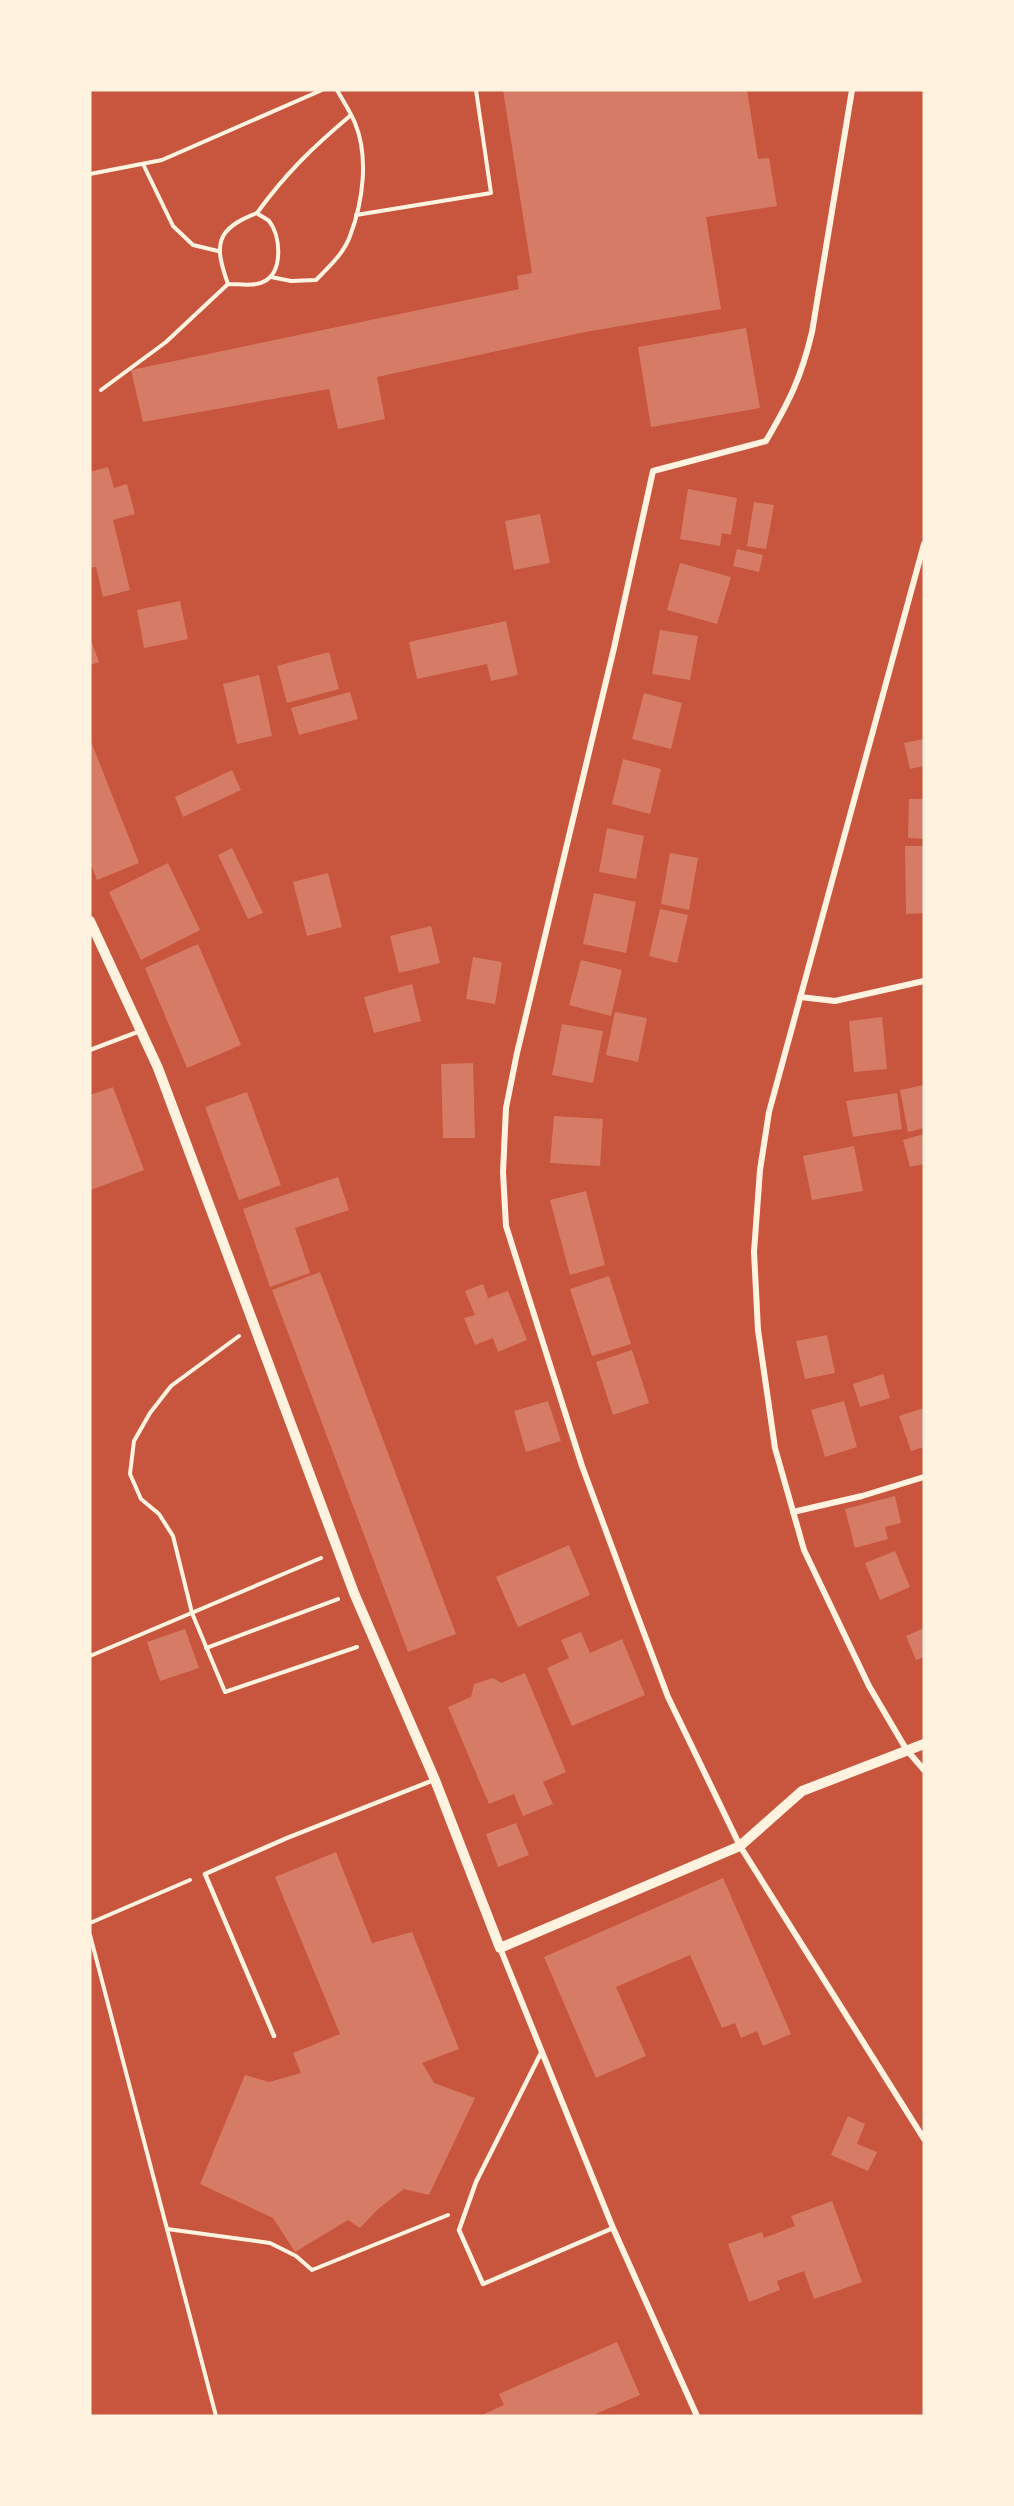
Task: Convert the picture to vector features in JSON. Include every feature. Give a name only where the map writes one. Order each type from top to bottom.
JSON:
[{"type":"street","points":[[852,90],[812,332],[802,371],[791,399],[766,441],[653,471],[614,648],[520,1042],[506,1108],[503,1172],[506,1226],[582,1466],[668,1697],[740,1846],[924,2139]]},
{"type":"street","points":[[924,543],[769,1112],[760,1170],[754,1252],[758,1330],[775,1448],[804,1550],[869,1686],[906,1749],[924,1770]]},
{"type":"street","points":[[90,921],[162,1079],[354,1593],[435,1780],[613,2228],[697,2416]]},
{"type":"street","points":[[800,997],[835,1000],[924,981]]},
{"type":"street","points":[[793,1512],[862,1496],[924,1476]]},
{"type":"street","points":[[501,1948],[740,1846],[802,1791],[906,1749],[924,1744]]},
{"type":"lane","points":[[90,1050],[140,1031]]},
{"type":"lane","points":[[274,2036],[205,1874],[287,1838],[435,1780]]},
{"type":"lane","points":[[542,2051],[476,2182],[459,2230],[483,2284],[613,2228]]},
{"type":"path","points":[[90,174],[162,160],[322,90]]},
{"type":"path","points":[[270,277],[291,281],[316,280],[332,264],[350,237],[362,186],[362,151],[351,115],[337,90]]},
{"type":"path","points":[[356,214],[491,193],[476,90]]},
{"type":"path","points":[[228,284],[219,250],[222,235],[238,220],[257,213],[280,181],[304,155],[351,115]]},
{"type":"path","points":[[142,164],[173,226],[194,245],[219,250]]},
{"type":"path","points":[[100,390],[166,342],[228,284],[249,285],[265,282],[270,277],[276,270],[279,248],[269,222],[257,213]]},
{"type":"path","points":[[255,1325],[171,1386],[150,1413],[134,1441],[130,1474],[141,1499],[159,1514],[173,1536],[192,1613],[225,1692],[375,1641]]},
{"type":"path","points":[[90,1656],[339,1551]]},
{"type":"path","points":[[206,1648],[354,1593]]},
{"type":"path","points":[[90,1923],[205,1874]]},
{"type":"path","points":[[90,1935],[216,2416]]},
{"type":"path","points":[[167,2229],[270,2243],[296,2256],[312,2270],[468,2206]]},
{"type":"building","points":[[503,90],[747,90],[758,159],[769,158],[777,206],[706,217],[721,309],[585,332],[377,377],[385,419],[338,429],[329,389],[143,422],[131,370],[519,289],[517,276],[532,273]]},
{"type":"building","points":[[746,328],[760,408],[651,427],[638,347]]},
{"type":"building","points":[[108,467],[114,488],[127,484],[135,514],[113,520],[130,590],[103,597],[96,567],[90,568],[90,472]]},
{"type":"building","points":[[688,489],[737,498],[731,535],[722,533],[720,546],[680,539]]},
{"type":"building","points":[[754,502],[774,505],[766,549],[747,546]]},
{"type":"building","points":[[540,514],[550,563],[514,570],[505,521]]},
{"type":"building","points":[[737,549],[763,555],[759,572],[733,566]]},
{"type":"building","points":[[680,563],[731,577],[717,624],[667,610]]},
{"type":"building","points":[[180,601],[188,639],[144,648],[137,610]]},
{"type":"building","points":[[506,621],[518,675],[491,681],[487,664],[417,679],[409,642]]},
{"type":"building","points":[[660,630],[698,636],[690,680],[652,674]]},
{"type":"building","points":[[90,638],[99,662],[90,665]]},
{"type":"building","points":[[329,652],[339,689],[287,703],[277,666]]},
{"type":"building","points":[[259,675],[272,736],[237,744],[223,684]]},
{"type":"building","points":[[350,692],[358,719],[299,735],[291,708]]},
{"type":"building","points":[[644,693],[682,703],[671,749],[632,739]]},
{"type":"building","points":[[90,739],[139,863],[97,880],[90,862]]},
{"type":"building","points":[[924,739],[924,766],[910,769],[904,743]]},
{"type":"building","points":[[623,759],[661,769],[650,814],[612,804]]},
{"type":"building","points":[[232,770],[241,790],[183,817],[175,797]]},
{"type":"building","points":[[909,799],[924,799],[924,839],[908,838]]},
{"type":"building","points":[[607,828],[644,836],[636,879],[599,872]]},
{"type":"building","points":[[905,846],[924,846],[924,913],[906,914]]},
{"type":"building","points":[[232,848],[263,913],[248,919],[218,855]]},
{"type":"building","points":[[670,853],[698,858],[689,910],[661,904]]},
{"type":"building","points":[[168,863],[200,930],[141,960],[109,892]]},
{"type":"building","points":[[328,873],[342,927],[307,936],[293,882]]},
{"type":"building","points":[[594,893],[636,902],[626,953],[583,944]]},
{"type":"building","points":[[660,909],[688,915],[677,963],[649,956]]},
{"type":"building","points":[[431,926],[440,963],[399,973],[390,936]]},
{"type":"building","points":[[198,944],[241,1045],[187,1068],[145,968]]},
{"type":"building","points":[[473,957],[502,962],[495,1004],[466,999]]},
{"type":"building","points":[[581,960],[622,970],[611,1016],[569,1005]]},
{"type":"building","points":[[412,984],[421,1021],[374,1033],[364,997]]},
{"type":"building","points":[[615,1012],[647,1018],[638,1062],[606,1055]]},
{"type":"building","points":[[882,1017],[887,1069],[854,1072],[849,1021]]},
{"type":"building","points":[[562,1024],[603,1031],[593,1083],[552,1075]]},
{"type":"building","points":[[473,1063],[475,1138],[443,1138],[441,1064]]},
{"type":"building","points":[[924,1085],[924,1128],[908,1132],[900,1090]]},
{"type":"building","points":[[113,1087],[144,1170],[91,1190],[90,1095]]},
{"type":"building","points":[[247,1092],[281,1185],[239,1200],[205,1107]]},
{"type":"building","points":[[897,1093],[902,1129],[853,1137],[846,1101]]},
{"type":"building","points":[[554,1116],[603,1119],[600,1166],[550,1163]]},
{"type":"building","points":[[924,1134],[924,1164],[910,1167],[903,1140]]},
{"type":"building","points":[[854,1146],[863,1191],[812,1200],[803,1156]]},
{"type":"building","points":[[338,1177],[349,1210],[295,1228],[310,1273],[270,1287],[243,1209]]},
{"type":"building","points":[[586,1191],[605,1265],[570,1275],[550,1200]]},
{"type":"building","points":[[320,1272],[456,1634],[408,1652],[272,1290]]},
{"type":"building","points":[[609,1276],[631,1344],[592,1356],[570,1289]]},
{"type":"building","points":[[483,1284],[488,1298],[508,1291],[527,1340],[498,1352],[493,1338],[475,1345],[464,1318],[475,1315],[465,1291]]},
{"type":"building","points":[[827,1335],[835,1373],[805,1379],[796,1341]]},
{"type":"building","points":[[632,1350],[649,1403],[613,1415],[596,1362]]},
{"type":"building","points":[[883,1374],[890,1398],[860,1407],[853,1384]]},
{"type":"building","points":[[548,1401],[561,1441],[526,1452],[514,1411]]},
{"type":"building","points":[[844,1401],[857,1447],[825,1457],[811,1410]]},
{"type":"building","points":[[924,1408],[924,1447],[911,1451],[899,1416]]},
{"type":"building","points":[[895,1496],[901,1523],[885,1527],[888,1539],[855,1548],[845,1509]]},
{"type":"building","points":[[569,1545],[590,1595],[518,1627],[496,1577]]},
{"type":"building","points":[[895,1551],[910,1587],[880,1600],[865,1563]]},
{"type":"building","points":[[924,1628],[924,1657],[916,1660],[906,1636]]},
{"type":"building","points":[[185,1629],[199,1668],[160,1681],[147,1642]]},
{"type":"building","points":[[581,1632],[590,1653],[622,1639],[645,1695],[572,1726],[547,1668],[569,1658],[561,1640]]},
{"type":"building","points":[[525,1673],[566,1772],[543,1782],[553,1804],[523,1816],[514,1794],[489,1804],[448,1707],[471,1697],[474,1684],[493,1678],[501,1683]]},
{"type":"building","points":[[516,1823],[529,1855],[498,1867],[486,1834]]},
{"type":"building","points":[[336,1852],[372,1943],[412,1932],[459,2049],[422,2063],[434,2083],[475,2098],[429,2195],[404,2189],[378,2209],[360,2228],[348,2220],[295,2252],[273,2218],[200,2184],[245,2075],[269,2082],[301,2073],[293,2053],[340,2034],[275,1877]]},
{"type":"building","points":[[723,1878],[791,2034],[763,2046],[757,2031],[741,2038],[735,2023],[722,2028],[690,1955],[616,1987],[646,2056],[596,2078],[544,1957]]},
{"type":"building","points":[[848,2116],[865,2124],[857,2144],[877,2152],[868,2171],[831,2155]]},
{"type":"building","points":[[832,2201],[862,2282],[814,2299],[804,2271],[777,2281],[780,2290],[749,2302],[728,2244],[762,2232],[764,2238],[795,2226],[791,2216]]},
{"type":"building","points":[[617,2342],[640,2395],[591,2416],[480,2416],[504,2405],[499,2394]]}]
